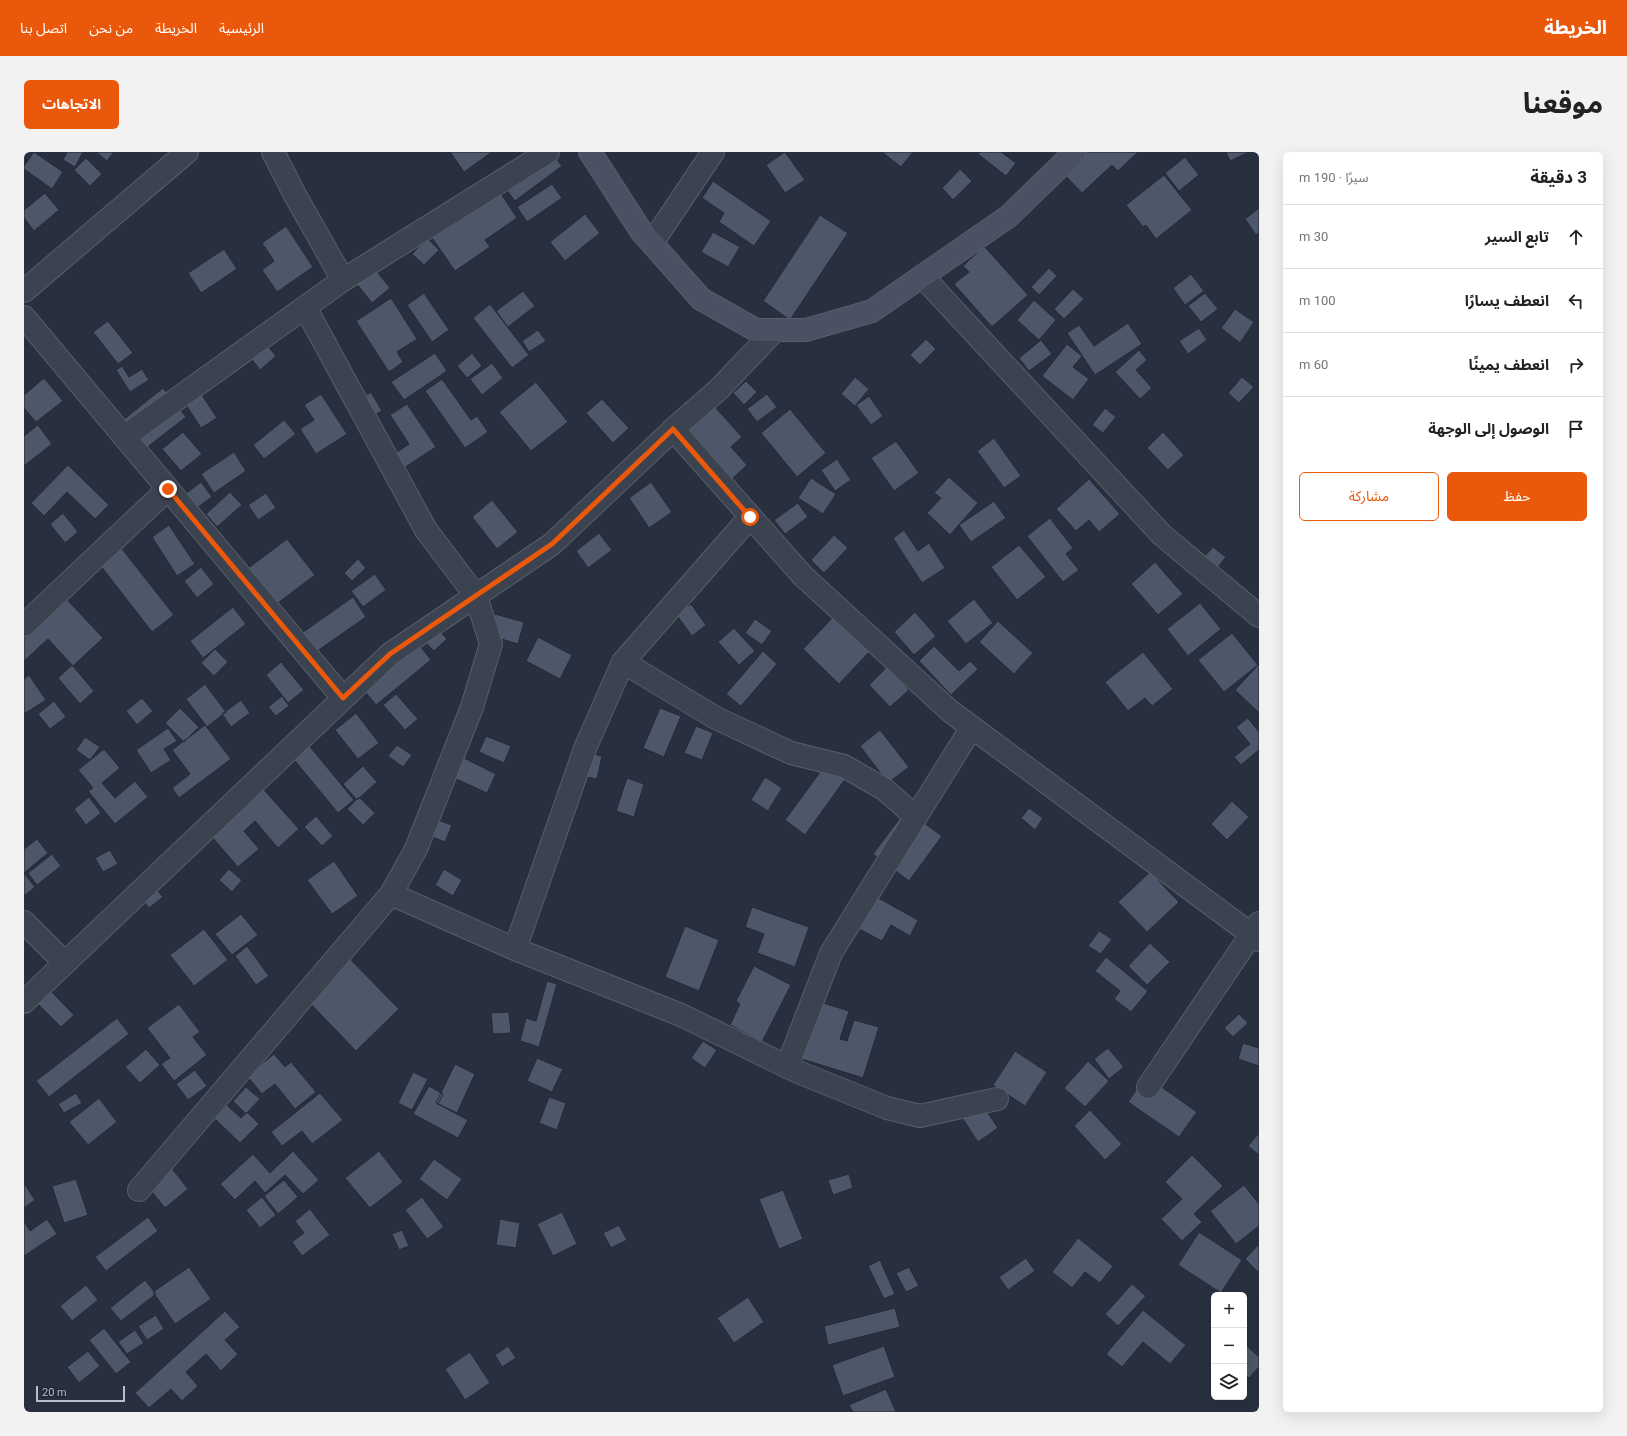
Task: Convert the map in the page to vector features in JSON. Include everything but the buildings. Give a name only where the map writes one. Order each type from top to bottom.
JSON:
[{"type":"street","points":[[24,292],[186,152]]},
{"type":"street","points":[[272,152],[343,280]]},
{"type":"street","points":[[124,437],[343,280],[548,152]]},
{"type":"street","points":[[590,152],[641,231],[701,299],[756,330],[806,330],[872,311],[1009,216],[1075,152]]},
{"type":"street","points":[[652,243],[713,152]]},
{"type":"street","points":[[922,276],[1162,535],[1259,616]]},
{"type":"street","points":[[139,1190],[391,894],[416,849],[472,707],[491,644],[476,596],[426,530],[305,307]]},
{"type":"street","points":[[24,317],[343,698]]},
{"type":"street","points":[[24,1002],[390,654],[552,544],[673,429],[720,389],[775,330]]},
{"type":"street","points":[[673,429],[803,576],[950,711],[1257,932],[1148,1087]]},
{"type":"street","points":[[24,625],[168,489]]},
{"type":"street","points":[[515,949],[586,746],[623,662],[750,517]]},
{"type":"street","points":[[623,662],[716,718],[791,753],[844,766],[884,790],[916,817]]},
{"type":"street","points":[[787,1067],[831,953],[972,727]]},
{"type":"street","points":[[391,894],[515,949],[681,1015],[787,1067],[887,1108],[920,1116],[997,1100]]},
{"type":"street","points":[[24,922],[65,963]]},
{"type":"route","points":[[168,489],[343,698],[390,654],[552,544],[673,429],[750,517]]}]
